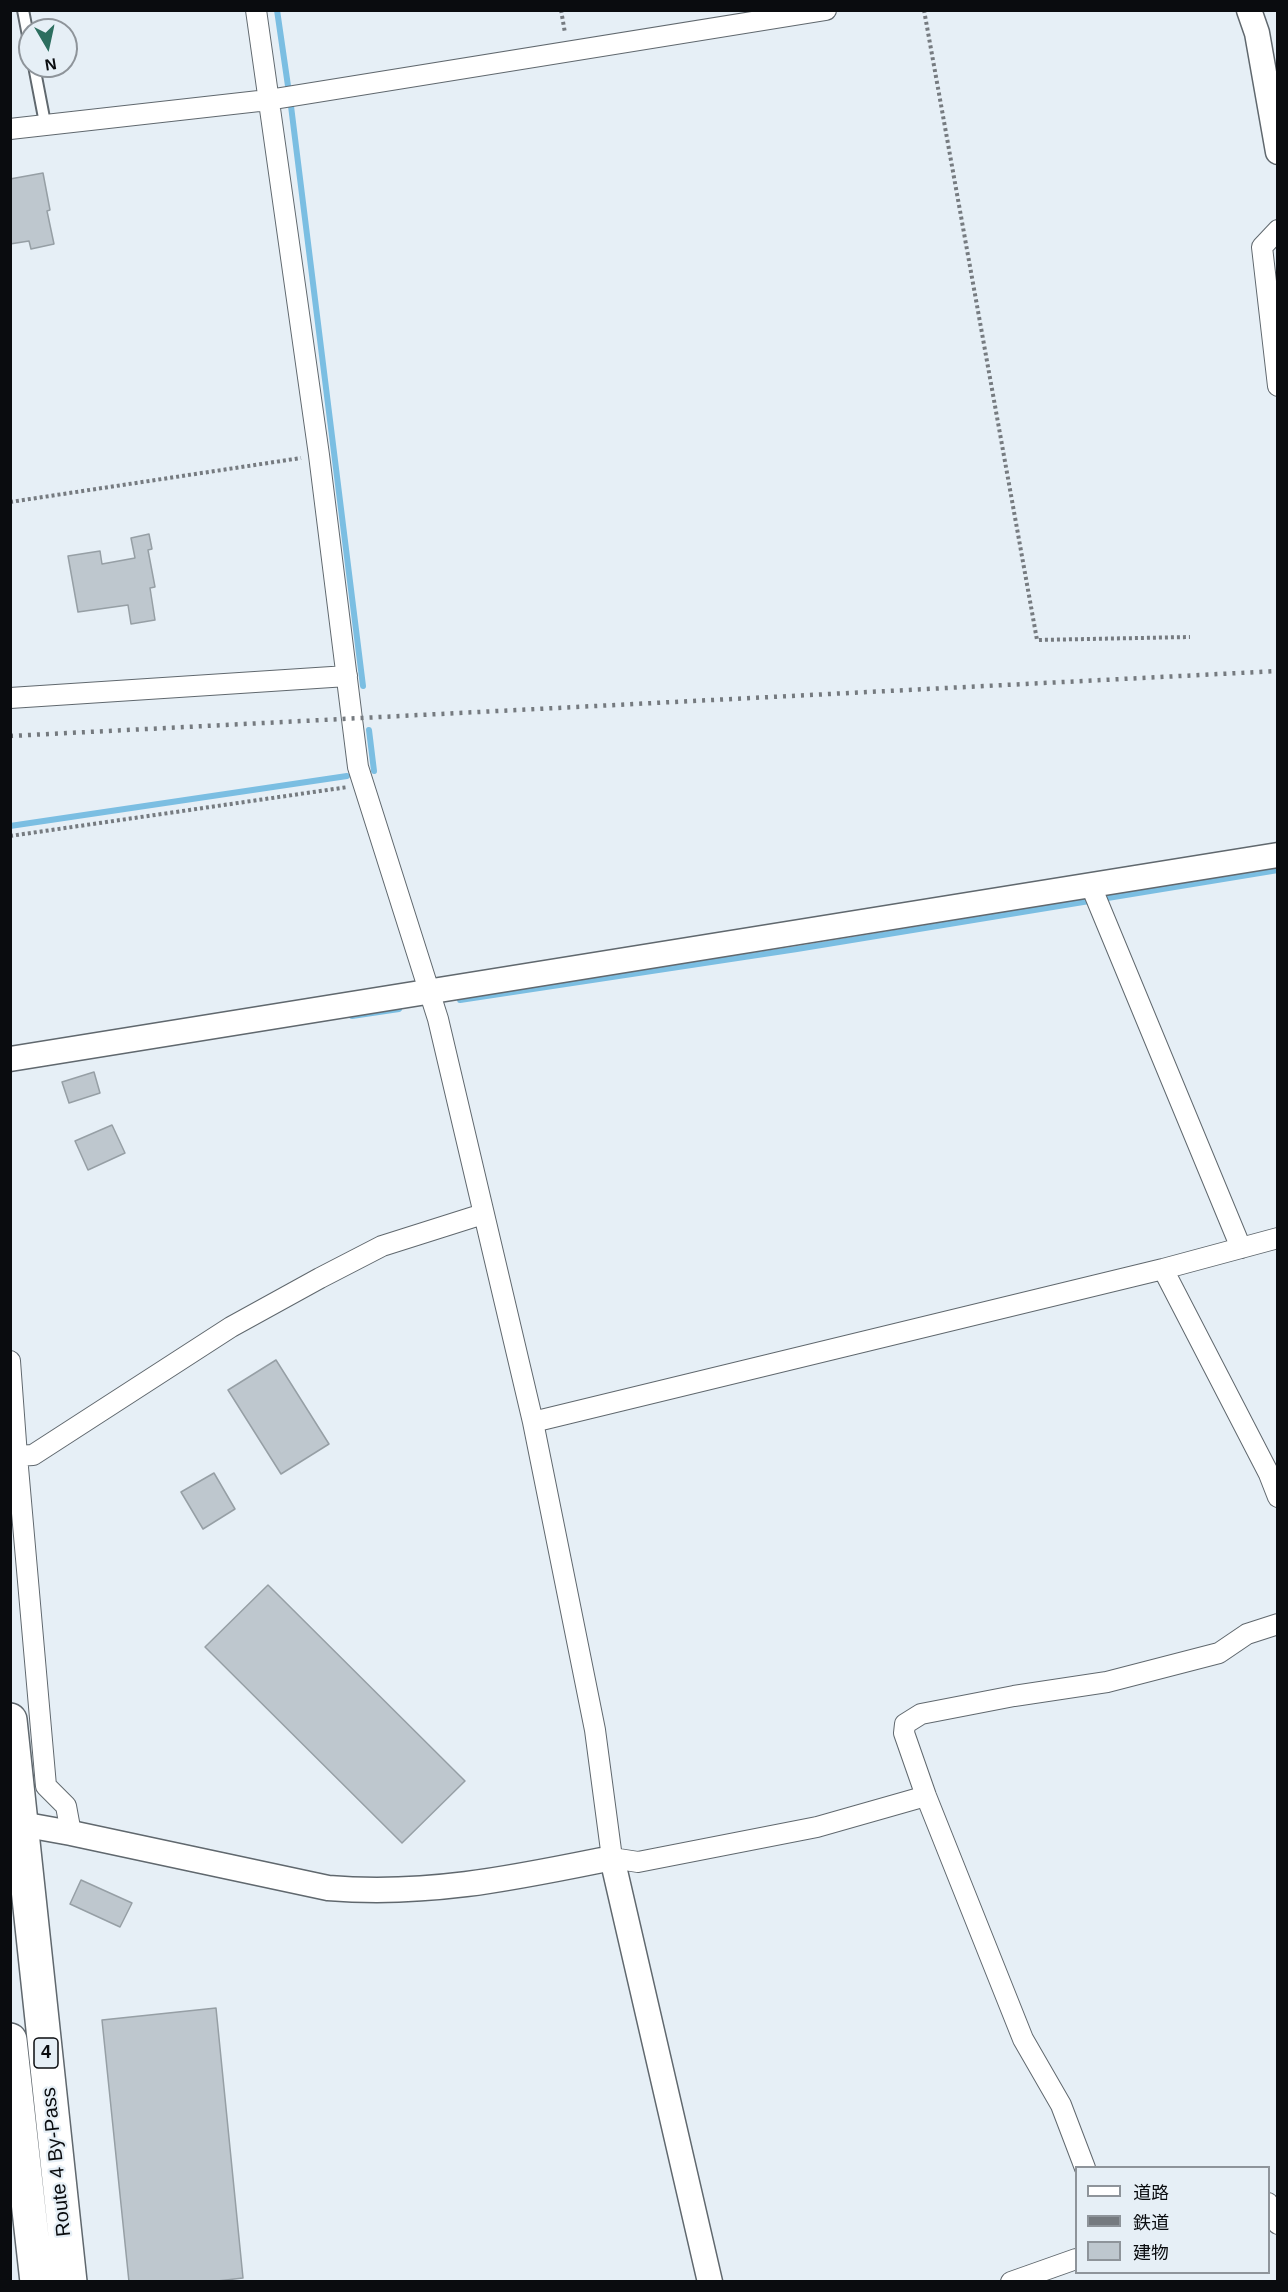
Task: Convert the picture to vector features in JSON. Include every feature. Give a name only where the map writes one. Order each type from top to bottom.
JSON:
[{"type":"highway","name":"Route 4 By-Pass","points":[[10,1720],[16,1823],[70,2282]]},
{"type":"highway","name":"Route 4 By-Pass","points":[[10,2040],[21,2234],[37,2282]]},
{"type":"street","points":[[256,10],[319,455],[358,767],[438,1019],[532,1422],[595,1730],[612,1858],[710,2282]]},
{"type":"street","points":[[10,129],[45,123],[268,100],[826,10]]},
{"type":"street","points":[[1250,10],[1257,33],[1278,152]]},
{"type":"street","points":[[1278,230],[1262,248],[1278,386]]},
{"type":"street","points":[[10,698],[347,676]]},
{"type":"street","points":[[10,1059],[1278,855]]},
{"type":"street","points":[[1091,886],[1241,1248]]},
{"type":"street","points":[[17,1456],[33,1455],[231,1327],[320,1278],[382,1246],[483,1214]]},
{"type":"street","points":[[532,1422],[1163,1269],[1278,1238]]},
{"type":"street","points":[[1163,1269],[1269,1474],[1278,1497]]},
{"type":"street","points":[[10,1361],[46,1786],[66,1806],[71,1833]]},
{"type":"street","points":[[1084,2166],[1061,2105],[1023,2039],[926,1796],[904,1732],[905,1724],[921,1714],[1014,1696],[1107,1682],[1219,1653],[1247,1634],[1278,1624]]},
{"type":"street","points":[[16,1823],[318,1886],[369,1891],[468,1886],[612,1858],[638,1862],[816,1827],[926,1796]]},
{"type":"street","points":[[1270,2205],[1278,2224]]},
{"type":"street","points":[[1011,2282],[1075,2260]]},
{"type":"lane","points":[[36,78],[45,123]]},
{"type":"path","points":[[924,10],[1037,640],[1190,637]]},
{"type":"path","points":[[10,502],[319,455]]},
{"type":"path","points":[[10,836],[363,785]]},
{"type":"building","points":[[43,173],[50,210],[47,211],[54,244],[31,249],[29,241],[10,244],[10,179]]},
{"type":"building","points":[[149,534],[152,549],[148,550],[155,587],[150,588],[155,620],[131,624],[128,605],[78,612],[68,556],[100,551],[102,564],[135,558],[131,538]]},
{"type":"building","points":[[94,1072],[100,1093],[69,1103],[62,1082]]},
{"type":"building","points":[[112,1125],[125,1153],[88,1170],[75,1141]]},
{"type":"building","points":[[276,1360],[329,1444],[281,1474],[228,1390]]},
{"type":"building","points":[[214,1473],[235,1509],[203,1529],[181,1492]]},
{"type":"building","points":[[268,1585],[465,1781],[402,1843],[205,1647]]},
{"type":"building","points":[[81,1880],[132,1903],[120,1927],[70,1904]]},
{"type":"building","points":[[216,2008],[243,2278],[209,2282],[129,2282],[102,2020]]},
{"type":"waterway","points":[[277,10],[288,86]]},
{"type":"waterway","points":[[291,106],[363,686]]},
{"type":"waterway","points":[[369,730],[374,771]]},
{"type":"waterway","points":[[10,826],[347,776]]},
{"type":"waterway","points":[[460,1000],[797,949],[1278,870]]},
{"type":"waterway","points":[[352,1016],[399,1009]]},
{"type":"railway","points":[[10,736],[1278,671]]}]
